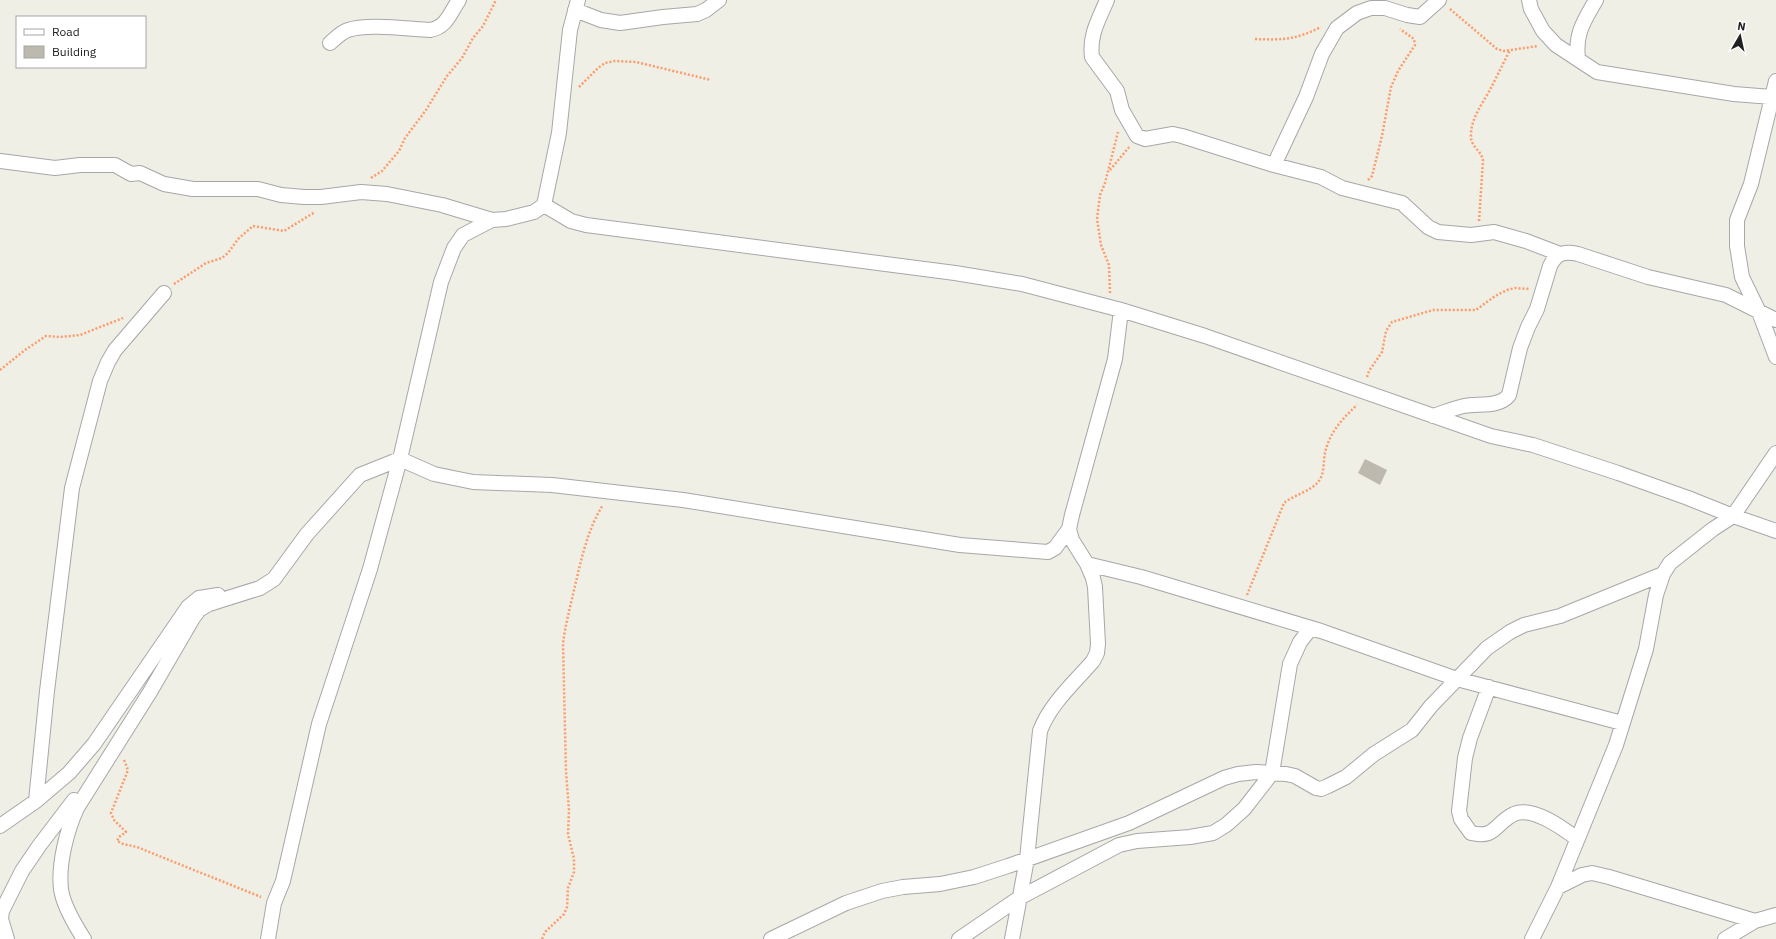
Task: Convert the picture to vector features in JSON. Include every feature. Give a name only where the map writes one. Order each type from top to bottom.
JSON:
[{"type":"street","points":[[330,43],[346,31],[366,27],[430,30],[437,28],[445,23],[459,0]]},
{"type":"street","points":[[0,161],[55,168],[80,165],[118,165],[131,174],[140,173],[164,184],[193,189],[258,189],[281,195],[321,197],[361,192],[387,194],[442,205],[492,220],[506,219],[534,212],[544,205],[559,133],[570,30],[576,5],[601,20],[620,23],[697,14],[706,10],[719,0]]},
{"type":"street","points":[[1107,0],[1098,17],[1093,33],[1091,55],[1117,90],[1122,110],[1131,128],[1137,136],[1142,139],[1173,134],[1182,136],[1274,165],[1321,177],[1342,188],[1402,203],[1428,227],[1438,232],[1471,235],[1494,232],[1526,241],[1560,254]]},
{"type":"street","points":[[1529,0],[1531,10],[1542,31],[1556,45],[1578,58],[1597,72],[1734,94],[1772,97]]},
{"type":"street","points":[[1578,58],[1578,37],[1582,25],[1596,0]]},
{"type":"street","points":[[1274,165],[1306,96],[1322,54],[1337,28],[1357,13],[1371,8],[1385,8],[1407,15],[1420,17],[1443,2]]},
{"type":"street","points":[[1776,81],[1751,184],[1737,220],[1737,246],[1742,277],[1759,312],[1776,357]]},
{"type":"street","points":[[544,205],[571,221],[586,225],[955,273],[1022,284],[1115,309],[1205,336],[1491,436],[1533,445],[1618,473],[1776,531]]},
{"type":"street","points":[[268,939],[274,903],[283,881],[319,724],[370,569],[400,458],[441,282],[454,248],[463,235],[492,220]]},
{"type":"street","points":[[1433,416],[1463,406],[1496,403],[1505,400],[1509,395],[1520,348],[1537,309],[1550,266],[1553,259],[1560,254],[1568,252],[1578,254],[1648,277],[1726,295],[1776,320]]},
{"type":"street","points":[[36,801],[46,691],[72,488],[100,381],[108,362],[115,350],[164,293]]},
{"type":"street","points":[[84,939],[74,924],[61,890],[61,874],[66,840],[77,808],[150,692],[199,610],[209,604],[260,588],[274,579],[307,534],[360,476],[400,458],[434,474],[473,482],[552,485],[612,491],[683,500],[960,545],[1035,552],[1052,551],[1069,529],[1115,359],[1115,309]]},
{"type":"street","points":[[1532,939],[1558,887],[1616,745],[1646,649],[1656,595],[1663,574],[1670,563],[1713,529],[1733,516],[1776,454]]},
{"type":"street","points":[[1012,939],[1027,859],[1040,731],[1045,718],[1052,708],[1097,653],[1098,628],[1093,578],[1087,564],[1072,540],[1069,529]]},
{"type":"street","points":[[1087,564],[1141,577],[1311,628],[1457,679],[1622,723]]},
{"type":"street","points":[[771,939],[846,903],[882,891],[974,878],[1129,823],[1224,778],[1238,774],[1256,772],[1295,776],[1316,788],[1321,789],[1346,777],[1374,754],[1412,730],[1431,706],[1487,648],[1510,632],[1524,625],[1560,616],[1663,574]]},
{"type":"street","points":[[0,826],[36,801],[69,774],[94,744],[188,607],[199,598],[248,592]]},
{"type":"street","points":[[958,939],[1019,898],[1119,845],[1137,841],[1190,837],[1213,833],[1244,809],[1272,773],[1290,664],[1300,642],[1311,628]]},
{"type":"street","points":[[1489,687],[1470,738],[1465,758],[1459,811],[1461,819],[1471,833],[1483,835],[1493,831],[1512,815],[1522,813],[1532,814],[1558,825],[1578,839]]},
{"type":"street","points":[[7,939],[1,919],[2,911],[22,871],[39,846],[114,750]]},
{"type":"street","points":[[1558,887],[1582,875],[1592,873],[1755,921]]},
{"type":"street","points":[[1725,939],[1755,921],[1776,915]]},
{"type":"path","points":[[348,194],[382,171],[399,151],[405,138],[426,110],[447,76],[462,58],[473,38],[483,26],[496,0]]},
{"type":"path","points":[[1443,2],[1497,49],[1504,51],[1556,45]]},
{"type":"path","points":[[1255,39],[1287,40],[1304,36],[1324,26]]},
{"type":"path","points":[[1359,192],[1372,176],[1382,136],[1391,87],[1398,71],[1415,45],[1414,39],[1395,26]]},
{"type":"path","points":[[1478,233],[1483,161],[1481,154],[1473,145],[1471,140],[1472,127],[1482,102],[1492,87],[1510,50]]},
{"type":"path","points":[[563,97],[581,86],[598,68],[605,63],[615,61],[636,62],[711,80]]},
{"type":"path","points":[[1115,309],[1109,265],[1101,245],[1098,220],[1100,195],[1108,172],[1122,110]]},
{"type":"path","points":[[1108,172],[1128,147],[1142,139]]},
{"type":"path","points":[[1243,607],[1284,503],[1318,482],[1322,475],[1325,453],[1336,428],[1366,392],[1368,371],[1382,352],[1386,331],[1392,322],[1433,310],[1476,310],[1495,296],[1515,288],[1543,290]]},
{"type":"path","points":[[542,939],[545,932],[564,914],[567,907],[568,888],[574,872],[574,859],[568,834],[569,810],[566,772],[564,630],[581,561],[592,527],[612,491]]},
{"type":"path","points":[[114,750],[127,764],[128,768],[111,813],[114,820],[126,832],[126,834],[119,837],[117,841],[137,847],[274,903]]},
{"type":"building","points":[[1365,459],[1387,470],[1380,485],[1358,473]]}]
